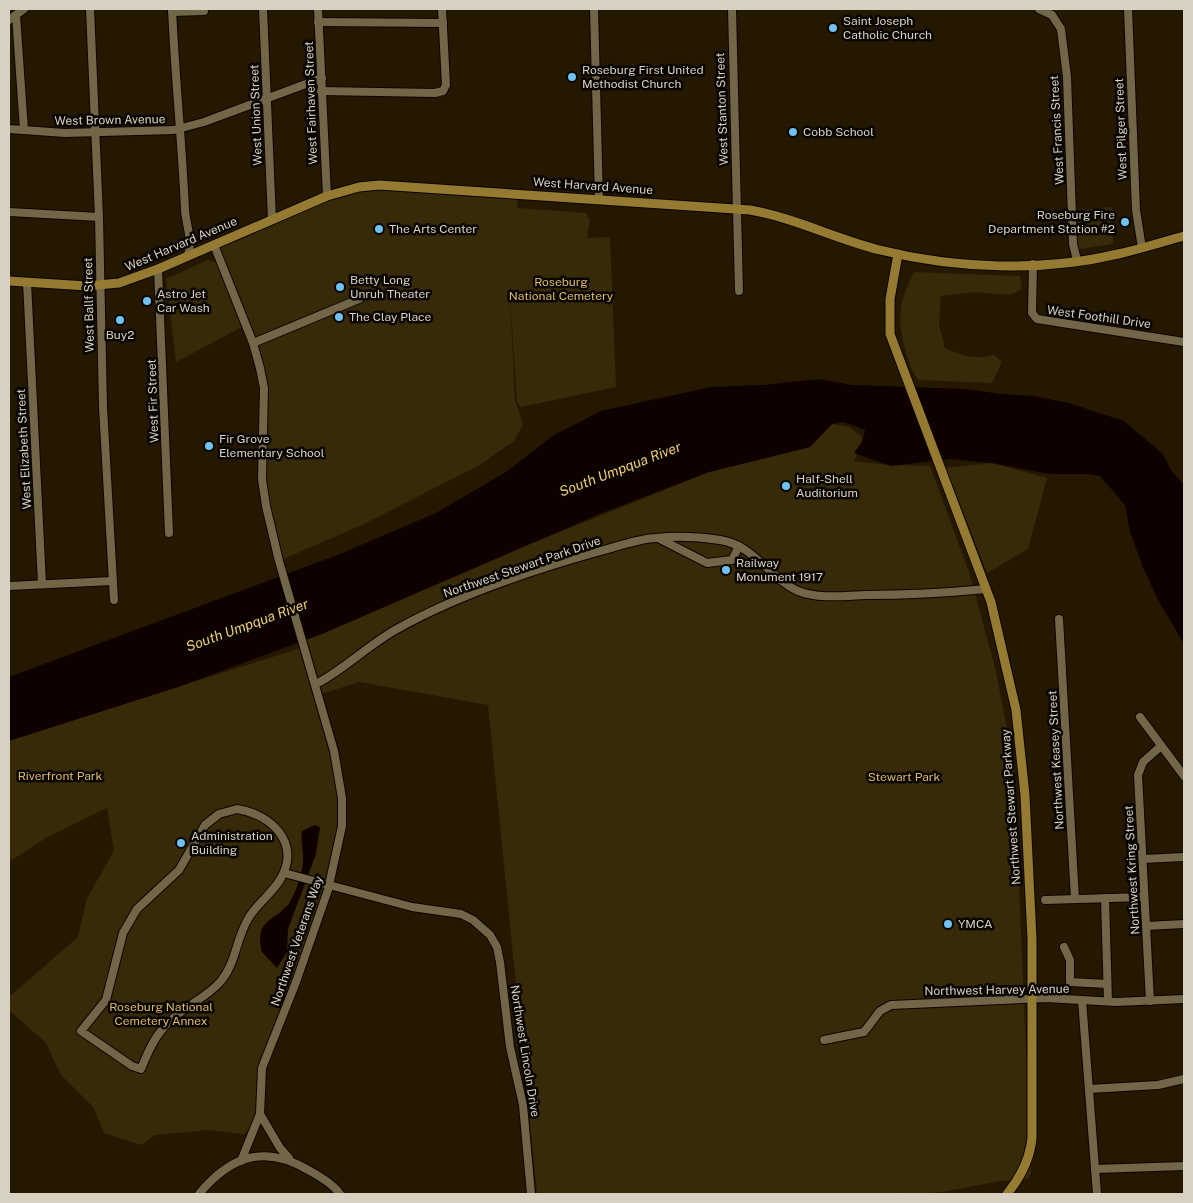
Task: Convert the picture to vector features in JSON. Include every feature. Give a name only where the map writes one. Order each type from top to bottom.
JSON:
[{"type":"main road","name":"West Harvard Avenue","points":[[9,281],[100,286],[129,280],[327,196],[359,187],[391,184],[736,209],[778,216],[855,243],[898,254],[977,265],[1033,264],[1077,260],[1117,254],[1184,236]]},
{"type":"main road","name":"Northwest Stewart Parkway","points":[[898,254],[889,312],[892,343],[986,589],[1002,644],[1016,710],[1020,742],[1032,939],[1031,1148],[1021,1174],[1007,1194]]},
{"type":"street","points":[[9,20],[24,9]]},
{"type":"street","name":"West Ballf Street","points":[[90,9],[99,217],[103,407],[114,600]]},
{"type":"street","name":"West Union Street","points":[[263,9],[272,220]]},
{"type":"street","name":"West Fairhaven Street","points":[[318,9],[327,196]]},
{"type":"street","points":[[321,91],[435,93],[443,91],[446,85],[442,9]]},
{"type":"street","points":[[594,9],[600,200]]},
{"type":"street","name":"West Stanton Street","points":[[732,9],[739,291]]},
{"type":"street","name":"West Francis Street","points":[[1039,9],[1052,15],[1061,29],[1067,77],[1073,244],[1077,260]]},
{"type":"street","name":"West Pilger Street","points":[[1128,9],[1136,210],[1142,248]]},
{"type":"street","points":[[188,255],[190,240],[186,223],[172,10],[204,11]]},
{"type":"street","points":[[16,15],[24,130]]},
{"type":"street","points":[[318,22],[443,23]]},
{"type":"street","name":"West Brown Avenue","points":[[9,130],[95,133],[180,129],[322,78]]},
{"type":"street","points":[[9,212],[99,217]]},
{"type":"street","points":[[214,245],[253,343],[264,388],[262,479],[279,560],[316,684]]},
{"type":"street","name":"West Foothill Drive","points":[[1033,264],[1032,313],[1037,319],[1184,342]]},
{"type":"street","name":"West Fir Street","points":[[158,269],[169,533]]},
{"type":"street","name":"West Elizabeth Street","points":[[27,282],[42,584]]},
{"type":"street","points":[[253,343],[359,299]]},
{"type":"street","points":[[656,538],[707,563],[732,560],[739,546]]},
{"type":"street","name":"Northwest Stewart Park Drive","points":[[316,684],[334,674],[363,650],[397,629],[448,604],[577,558],[656,538],[721,540],[739,546],[796,590],[808,594],[837,596],[939,594],[986,589]]},
{"type":"street","points":[[9,586],[112,581]]},
{"type":"street","name":"Northwest Keasey Street","points":[[1058,619],[1075,899]]},
{"type":"street","name":"Northwest Veterans Way","points":[[241,1160],[260,1114],[260,1080],[264,1060],[296,982],[329,886],[342,826],[342,798],[334,751],[316,684]]},
{"type":"street","points":[[1140,717],[1184,776]]},
{"type":"street","name":"Northwest Kring Street","points":[[1150,1001],[1138,775],[1143,762],[1161,746]]},
{"type":"street","points":[[236,809],[249,811],[267,818],[274,824],[282,838],[286,855],[284,873],[249,917],[226,974],[204,997],[174,1017],[162,1030],[141,1069],[132,1066],[81,1031],[106,1000],[115,970],[120,942],[133,915],[145,900],[180,870],[201,829],[212,819],[236,809]]},
{"type":"street","points":[[1143,859],[1184,857]]},
{"type":"street","name":"Northwest Lincoln Drive","points":[[284,873],[412,907],[461,914],[482,927],[494,941],[500,962],[512,1057],[523,1104],[531,1194]]},
{"type":"street","points":[[1045,900],[1144,897]]},
{"type":"street","points":[[1105,898],[1108,1002]]},
{"type":"street","points":[[1146,926],[1184,924]]},
{"type":"street","points":[[1064,947],[1070,960],[1070,985],[1107,984]]},
{"type":"street","name":"Northwest Harvey Avenue","points":[[824,1040],[864,1032],[880,1011],[891,1005],[1033,999],[1108,1002],[1184,999]]},
{"type":"street","points":[[1082,1000],[1098,1194]]},
{"type":"street","points":[[1089,1089],[1158,1085],[1184,1079]]},
{"type":"street","name":"Northwest Veterans Way","points":[[260,1114],[276,1142],[289,1158],[321,1178],[340,1194]]},
{"type":"street","name":"Northwest Veterans Way","points":[[199,1194],[218,1175],[241,1160],[267,1155],[289,1158]]},
{"type":"street","points":[[1095,1169],[1184,1166]]},
{"type":"green space","name":"Roseburg National Cemetery","points":[[368,186],[516,193],[518,208],[586,213],[590,220],[587,238],[610,237],[616,387],[521,407],[517,402],[510,296],[515,400],[523,424],[514,441],[478,466],[362,525],[279,561],[262,479],[262,377],[214,245],[300,208]]},
{"type":"green space","points":[[1112,207],[1113,244],[1074,250],[1073,211]]},
{"type":"green space","points":[[208,260],[216,262],[242,327],[176,362],[166,279]]},
{"type":"green space","points":[[914,272],[1020,276],[1022,289],[1010,295],[975,292],[941,296],[939,325],[945,348],[969,356],[994,355],[1002,362],[992,383],[919,380],[916,377],[907,356],[900,320],[902,302]]},
{"type":"green space","points":[[832,424],[849,427],[863,438],[854,461],[889,465],[930,466],[969,572],[995,667],[1014,764],[1031,1172],[1025,1180],[1000,1181],[946,1191],[916,1194],[897,1192],[897,1194],[537,1194],[488,705],[359,682],[319,695],[334,751],[342,826],[334,867],[261,1080],[255,1121],[244,1134],[207,1130],[155,1135],[141,1145],[104,1133],[94,1108],[61,1075],[46,1043],[9,1010],[9,997],[78,937],[87,898],[114,851],[107,808],[46,838],[9,862],[9,740],[304,647],[294,611],[540,540],[709,472],[810,447]]},
{"type":"green space","points":[[992,463],[1047,478],[1028,549],[987,573],[946,468]]},
{"type":"water","name":"South Umpqua River","points":[[820,379],[852,385],[966,389],[1034,396],[1069,403],[1124,421],[1163,454],[1171,470],[1184,485],[1184,644],[1158,600],[1143,567],[1130,532],[1125,505],[1100,476],[1049,474],[992,463],[950,459],[891,466],[854,453],[862,442],[865,430],[843,422],[832,424],[810,447],[709,472],[602,513],[322,634],[178,687],[9,741],[9,677],[340,554],[436,513],[506,472],[554,435],[601,411],[711,387],[763,385]]},
{"type":"water","points":[[315,825],[320,827],[316,854],[288,929],[287,952],[277,968],[262,952],[261,932],[263,926],[290,902],[302,870],[302,831]]},
{"type":"place","name":"Saint Joseph Catholic Church","points":[[833,28]]},
{"type":"place","name":"Roseburg First United Methodist Church","points":[[572,77]]},
{"type":"place","name":"Cobb School","points":[[793,132]]},
{"type":"place","name":"Roseburg Fire Department Station #2","points":[[1125,222]]},
{"type":"place","name":"The Arts Center","points":[[379,229]]},
{"type":"place","name":"Betty Long Unruh Theater","points":[[340,287]]},
{"type":"place","name":"Astro Jet Car Wash","points":[[147,301]]},
{"type":"place","name":"The Clay Place","points":[[339,317]]},
{"type":"place","name":"Buy2","points":[[120,320]]},
{"type":"place","name":"Fir Grove Elementary School","points":[[209,446]]},
{"type":"place","name":"Half-Shell Auditorium","points":[[786,486]]},
{"type":"place","name":"Railway Monument 1917","points":[[726,570]]},
{"type":"place","name":"Administration Building","points":[[181,843]]},
{"type":"place","name":"YMCA","points":[[948,924]]},
{"type":"park label","name":"Riverfront Park","points":[[60,776]]},
{"type":"park label","name":"Stewart Park","points":[[904,777]]},
{"type":"park label","name":"Roseburg National Cemetery Annex","points":[[161,1014]]}]
